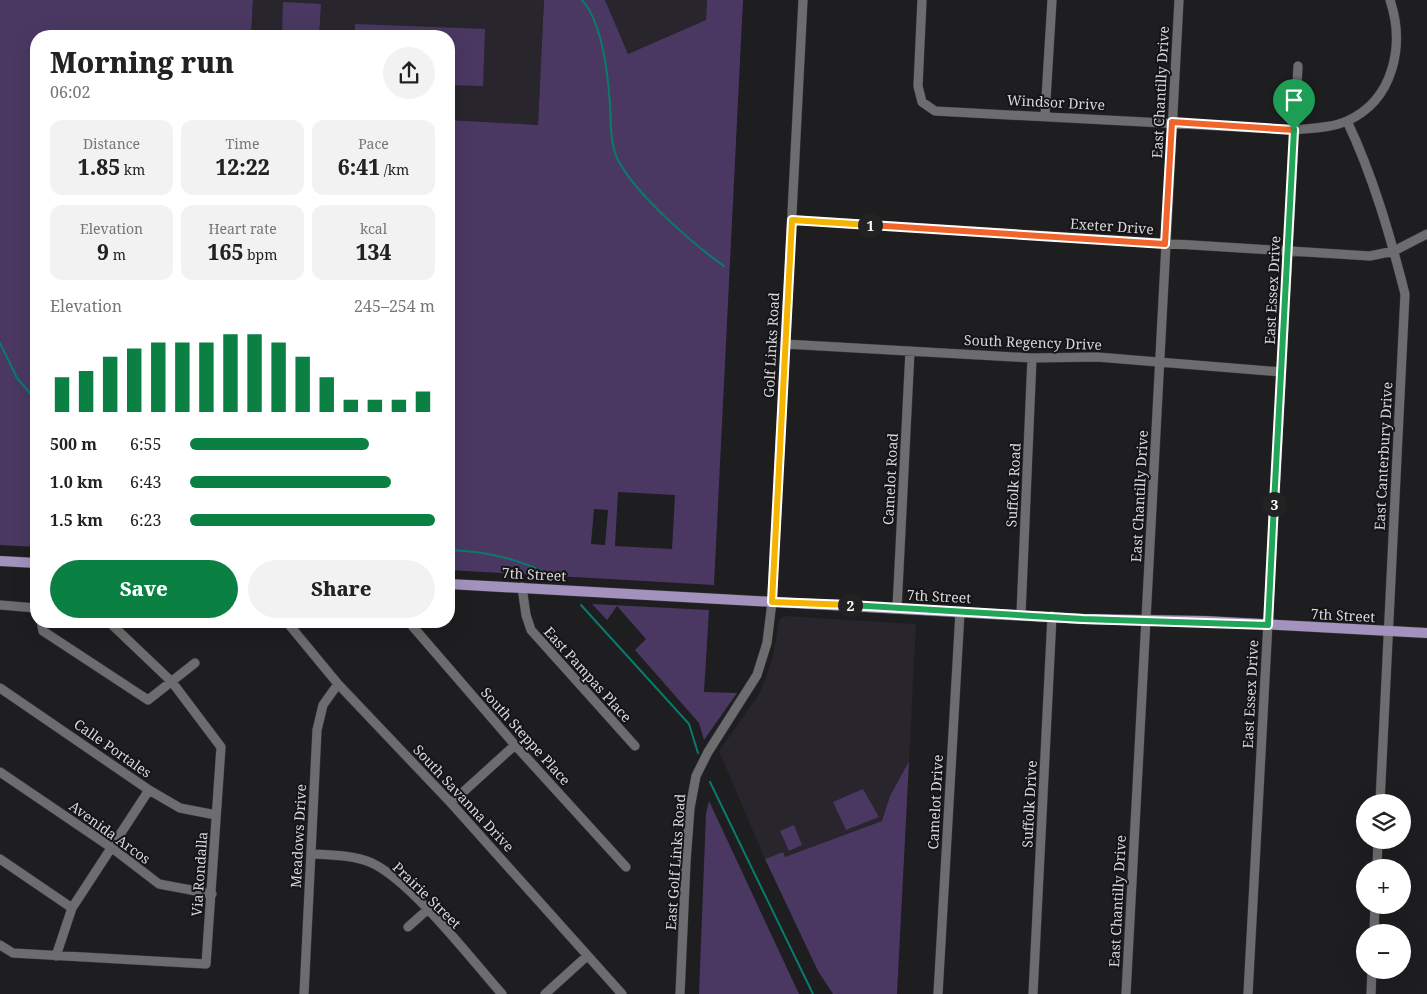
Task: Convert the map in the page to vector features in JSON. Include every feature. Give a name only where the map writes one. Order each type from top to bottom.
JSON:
[{"type":"main road","points":[[0,561],[30,563]]},
{"type":"main road","name":"7th Street","points":[[455,584],[960,612],[1427,633]]},
{"type":"street","name":"Golf Links Road","points":[[772,602],[803,0]]},
{"type":"street","name":"Windsor Drive","points":[[922,0],[918,86],[922,102],[935,111],[1045,115],[1294,130],[1322,127],[1347,121],[1368,108],[1383,88],[1394,69],[1397,51],[1398,27],[1390,0]]},
{"type":"street","points":[[1045,115],[1052,0]]},
{"type":"street","name":"East Chantilly Drive","points":[[1126,994],[1179,0]]},
{"type":"street","name":"East Essex Drive","points":[[1248,994],[1298,66]]},
{"type":"street","name":"East Canterbury Drive","points":[[1347,121],[1362,154],[1394,250],[1405,294],[1380,794]]},
{"type":"street","name":"Exeter Drive","points":[[792,220],[1370,256],[1394,250],[1427,234]]},
{"type":"street","name":"South Regency Drive","points":[[785,344],[1032,358],[1097,357],[1281,372]]},
{"type":"street","name":"Camelot Road","points":[[897,608],[910,351]]},
{"type":"street","name":"Suffolk Road","points":[[1021,614],[1032,358]]},
{"type":"street","name":"East Pampas Place","points":[[522,587],[526,615],[531,630],[635,746]]},
{"type":"street","name":"East Golf Links Road","points":[[680,994],[686,862],[690,808],[696,776],[708,752],[757,675],[767,643],[772,602]]},
{"type":"street","points":[[0,605],[30,608]]},
{"type":"street","name":"Camelot Drive","points":[[938,994],[960,612]]},
{"type":"street","name":"Suffolk Drive","points":[[1033,994],[1052,616]]},
{"type":"street","points":[[42,628],[42,631],[148,700],[195,663]]},
{"type":"street","name":"Via Rondalla","points":[[0,945],[13,953],[206,964],[221,747],[172,682],[115,628]]},
{"type":"street","name":"South Savanna Drive","points":[[292,628],[338,684],[451,803],[622,994]]},
{"type":"street","name":"South Steppe Place","points":[[414,628],[515,745],[626,867]]},
{"type":"street","name":"Meadows Drive","points":[[304,994],[317,730],[323,705],[338,684]]},
{"type":"street","name":"Calle Portales","points":[[0,688],[149,790],[180,808],[216,815]]},
{"type":"street","points":[[451,803],[515,745]]},
{"type":"street","name":"Avenida Arcos","points":[[0,772],[112,848],[159,884],[212,894]]},
{"type":"street","points":[[56,956],[72,908],[149,790]]},
{"type":"street","name":"Prairie Street","points":[[312,854],[347,856],[373,864],[395,878],[427,910],[502,994]]},
{"type":"street","points":[[0,858],[72,908]]},
{"type":"street","points":[[408,927],[427,910]]},
{"type":"street","points":[[545,994],[587,956]]},
{"type":"street","points":[[1371,994],[1372,979]]},
{"type":"shaded area","points":[[0,0],[253,0],[251,30],[30,30],[30,547],[0,545]]},
{"type":"shaded area","points":[[253,0],[544,0],[538,125],[455,120],[455,30],[251,30]]},
{"type":"shaded area","points":[[544,0],[605,0],[628,54],[706,20],[707,0],[743,0],[714,585],[455,570],[455,120],[538,125]],"holes":[[[618,492],[675,495],[672,549],[615,546]],[[594,509],[608,510],[605,545],[591,544]]]},
{"type":"shaded area","points":[[605,0],[707,0],[706,20],[628,54]]},
{"type":"shaded area","points":[[283,2],[321,4],[319,30],[282,30]]},
{"type":"shaded area","points":[[355,24],[485,29],[483,86],[455,85],[455,30],[355,30]]},
{"type":"shaded area","points":[[592,604],[709,610],[704,692],[737,693],[704,740],[699,723],[635,650],[646,639],[617,606],[607,620]]},
{"type":"shaded area","points":[[784,616],[916,624],[909,761],[890,796],[882,821],[785,857],[783,852],[765,859],[719,751],[760,693],[773,657],[779,620]]},
{"type":"shaded area","points":[[909,761],[897,994],[833,994],[818,971],[765,859],[783,852],[785,857],[882,821],[890,796]]},
{"type":"shaded area","points":[[863,789],[879,817],[846,830],[833,802]]},
{"type":"shaded area","points":[[709,801],[799,994],[699,994],[706,813]]},
{"type":"shaded area","points":[[794,825],[802,845],[789,851],[780,831]]},
{"type":"waterway","points":[[582,0],[589,10],[600,35],[608,79],[612,139],[617,158],[625,172],[650,202],[681,232],[724,266]]},
{"type":"waterway","points":[[0,343],[17,378],[30,393]]},
{"type":"waterway","points":[[455,550],[499,556],[523,563],[546,573]]},
{"type":"waterway","points":[[581,605],[689,724],[698,753]]},
{"type":"waterway","points":[[710,782],[813,994]]},
{"type":"route","points":[[1172,122],[1294,130],[1268,625],[1205,621],[1083,619],[1021,614],[772,602],[792,220],[1165,244],[1172,122]]}]
